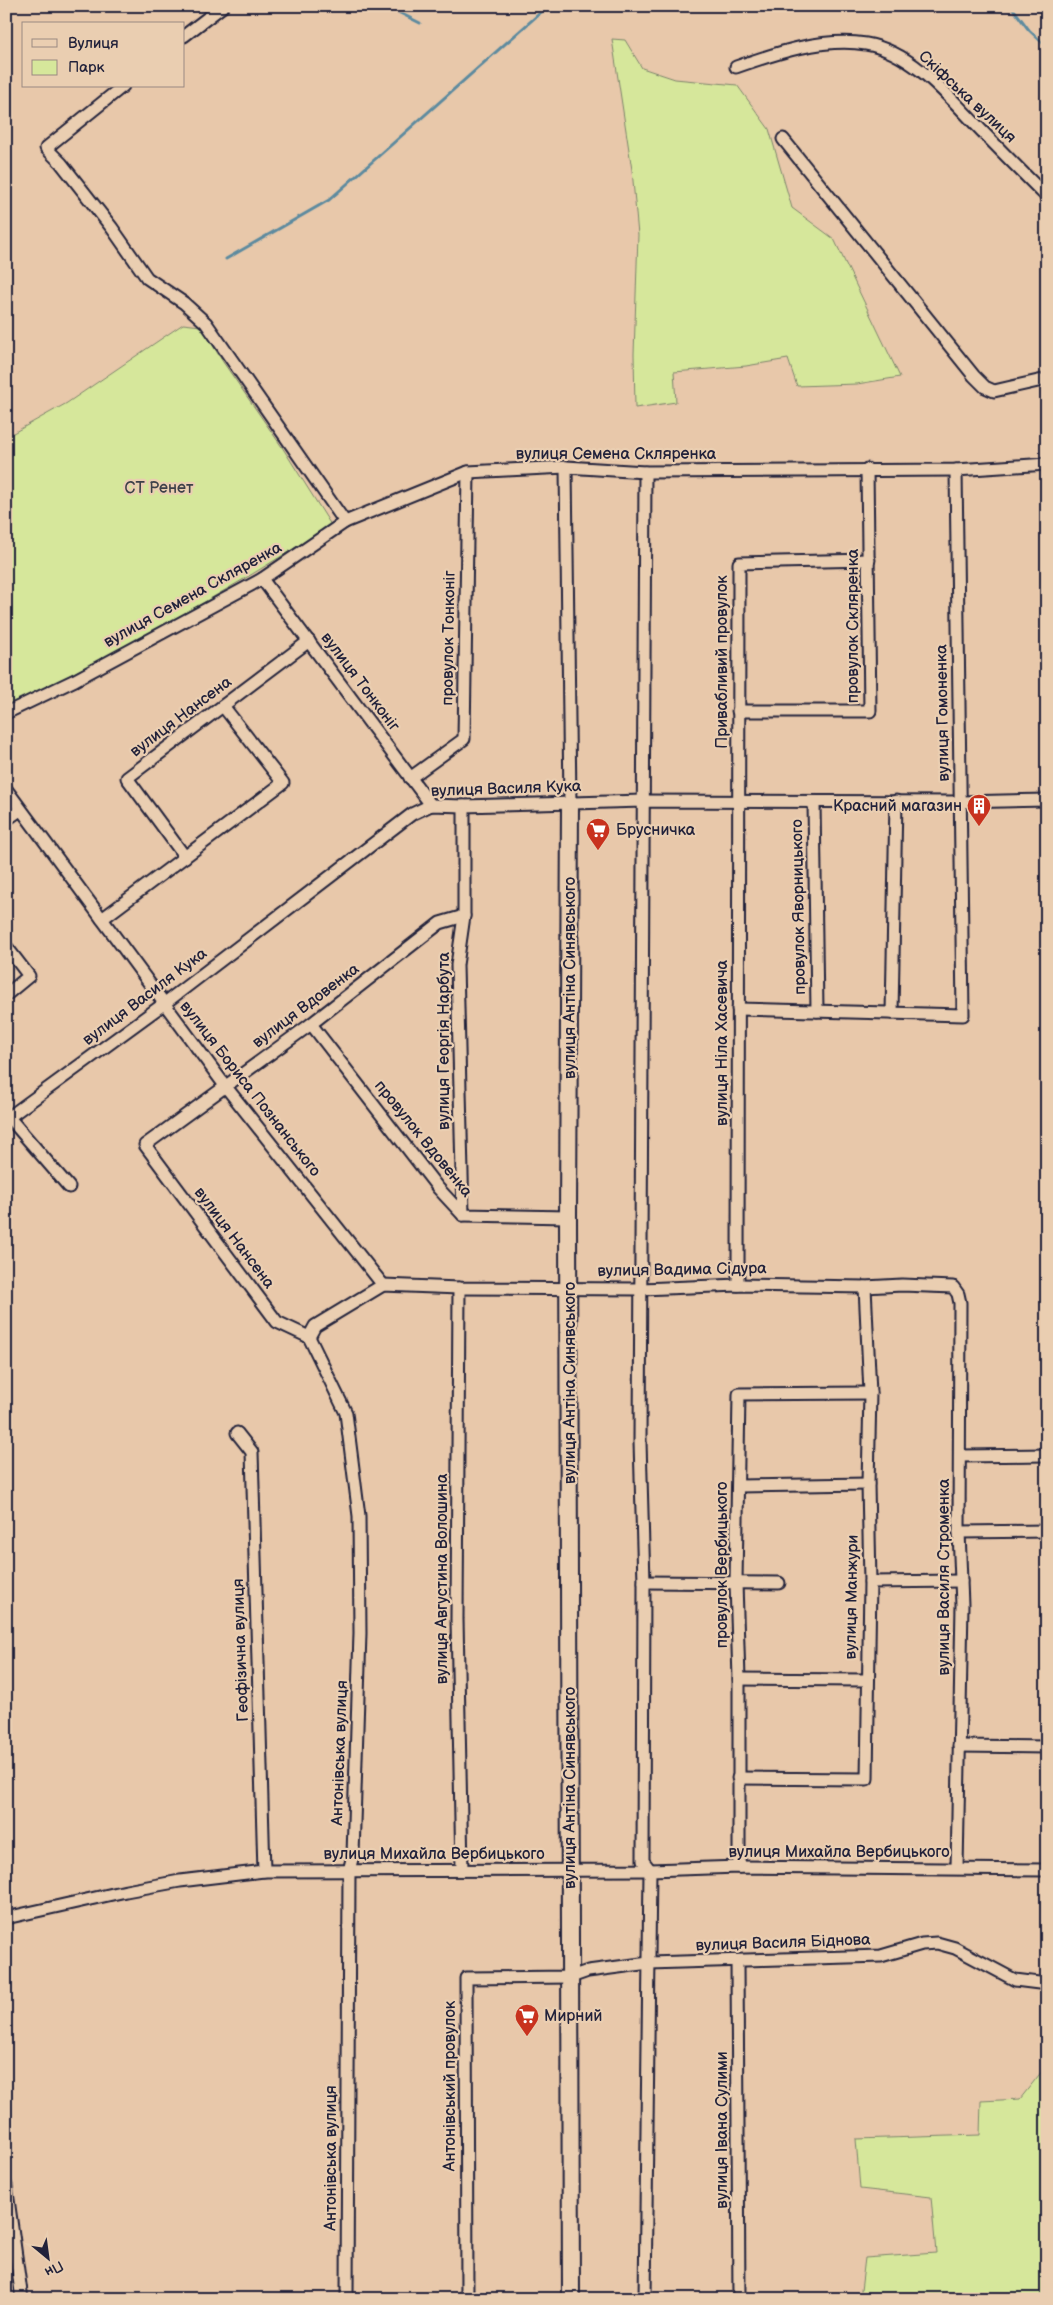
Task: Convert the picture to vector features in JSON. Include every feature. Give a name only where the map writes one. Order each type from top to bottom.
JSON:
[{"type":"street","points":[[185,35],[223,6]]},
{"type":"street","name":"Скіфська вулиця","points":[[736,68],[768,56],[811,46],[849,42],[867,44],[887,50],[916,68],[947,96],[1047,196]]},
{"type":"street","points":[[121,88],[46,148],[61,163],[112,228],[147,278],[184,303],[206,323],[345,522]]},
{"type":"street","points":[[783,139],[968,369],[985,387],[994,390],[1047,379]]},
{"type":"street","name":"вулиця Семена Скляренка","points":[[6,713],[75,680],[262,579],[345,522],[468,472],[566,467],[645,472],[868,469],[956,470],[1047,464]]},
{"type":"street","name":"вулиця Антіна Синявського","points":[[566,467],[570,804],[568,1217],[570,1287],[570,1870],[572,1977],[571,2299]]},
{"type":"street","name":"провулок Скляренка","points":[[738,711],[870,711],[868,469]]},
{"type":"street","name":"вулиця Гомоненка","points":[[892,1012],[963,1015],[956,470]]},
{"type":"street","name":"провулок Тонконіг","points":[[410,778],[464,739],[468,472]]},
{"type":"street","points":[[645,472],[640,1442],[644,1582],[643,1861],[650,1870],[645,2299]]},
{"type":"street","name":"Привабливий провулок","points":[[738,801],[739,563],[869,560]]},
{"type":"street","name":"вулиця Тонконіг","points":[[262,579],[431,805]]},
{"type":"street","name":"вулиця Нансена","points":[[185,856],[127,778],[309,641]]},
{"type":"street","points":[[102,919],[283,783],[223,706]]},
{"type":"street","name":"вулиця Бориса Познанського","points":[[6,789],[226,1087],[383,1285]]},
{"type":"street","name":"вулиця Василя Кука","points":[[8,1115],[164,1003],[412,814],[431,805],[570,804],[643,801],[961,802],[1047,800]]},
{"type":"street","name":"вулиця Ніла Хасевича","points":[[738,801],[738,1285]]},
{"type":"street","points":[[738,1009],[892,1012],[896,801]]},
{"type":"street","name":"провулок Яворницького","points":[[814,802],[817,1011]]},
{"type":"street","name":"вулиця Георгія Нарбута","points":[[463,1216],[457,965],[464,916],[464,806]]},
{"type":"street","points":[[6,820],[20,810]]},
{"type":"street","name":"вулиця Вдовенка","points":[[145,1145],[311,1024],[440,923],[464,916]]},
{"type":"street","points":[[6,946],[29,976],[6,994]]},
{"type":"street","name":"провулок Вдовенка","points":[[311,1024],[438,1188],[463,1216],[568,1217]]},
{"type":"street","points":[[8,1115],[69,1188]]},
{"type":"street","name":"вулиця Нансена","points":[[145,1145],[277,1322],[309,1337]]},
{"type":"street","points":[[309,1337],[314,1326],[383,1285]]},
{"type":"street","name":"вулиця Вадима Сідура","points":[[383,1285],[459,1288],[642,1288],[738,1285],[864,1287],[902,1285],[953,1287]]},
{"type":"street","name":"вулиця Манжури","points":[[738,1778],[867,1779],[870,1393],[864,1287]]},
{"type":"street","name":"вулиця Василя Строменка","points":[[953,1287],[958,1294],[960,1303],[959,1532],[961,1581],[957,1868]]},
{"type":"street","name":"вулиця Августина Волошина","points":[[459,1288],[457,1619],[462,1870]]},
{"type":"street","name":"Антонівська вулиця","points":[[309,1337],[346,1413],[359,1516],[360,1633],[353,1855],[349,1871],[346,2299]]},
{"type":"street","name":"провулок Вербицького","points":[[739,1867],[739,1679],[736,1583],[739,1394],[870,1393]]},
{"type":"street","name":"Геофізична вулиця","points":[[236,1433],[252,1452],[264,1871]]},
{"type":"street","points":[[960,1456],[1047,1455]]},
{"type":"street","points":[[738,1486],[868,1484]]},
{"type":"street","points":[[959,1532],[1047,1530]]},
{"type":"street","points":[[870,1582],[961,1581]]},
{"type":"street","points":[[644,1582],[779,1583]]},
{"type":"street","points":[[739,1679],[867,1680]]},
{"type":"street","points":[[959,1746],[1047,1747]]},
{"type":"street","name":"вулиця Михайла Вербицького","points":[[6,1918],[180,1881],[264,1871],[650,1870],[739,1867],[1047,1870]]},
{"type":"street","name":"вулиця Василя Біднова","points":[[572,1977],[588,1971],[649,1963],[881,1956],[922,1944],[937,1943],[955,1948],[1015,1980],[1047,1984]]},
{"type":"street","name":"вулиця Івана Сулими","points":[[737,1961],[739,2299]]},
{"type":"street","name":"Антонівський провулок","points":[[467,2299],[466,1978],[572,1977]]},
{"type":"street","points":[[6,2185],[22,2299]]},
{"type":"green space","points":[[612,39],[625,40],[642,68],[675,79],[737,85],[769,129],[792,208],[834,239],[900,377],[857,384],[797,386],[788,359],[746,366],[674,372],[676,402],[635,408],[634,354],[638,235],[632,170]]},
{"type":"green space","name":"СТ Ренет","points":[[183,324],[201,326],[223,362],[282,447],[331,525],[172,621],[6,707],[6,437],[67,403]]},
{"type":"green space","points":[[1047,2065],[1047,2239],[1044,2299],[860,2299],[865,2258],[936,2253],[931,2197],[860,2189],[856,2139],[980,2135],[981,2101],[1020,2099]]},
{"type":"waterway","points":[[386,6],[420,23]]},
{"type":"waterway","points":[[226,259],[329,200],[548,6]]},
{"type":"waterway","points":[[1011,6],[1029,30],[1047,47]]},
{"type":"place","name":"Красний магазин","points":[[979,827]]},
{"type":"place","name":"Брусничка","points":[[598,851]]},
{"type":"place","name":"Мирний","points":[[527,2037]]}]
